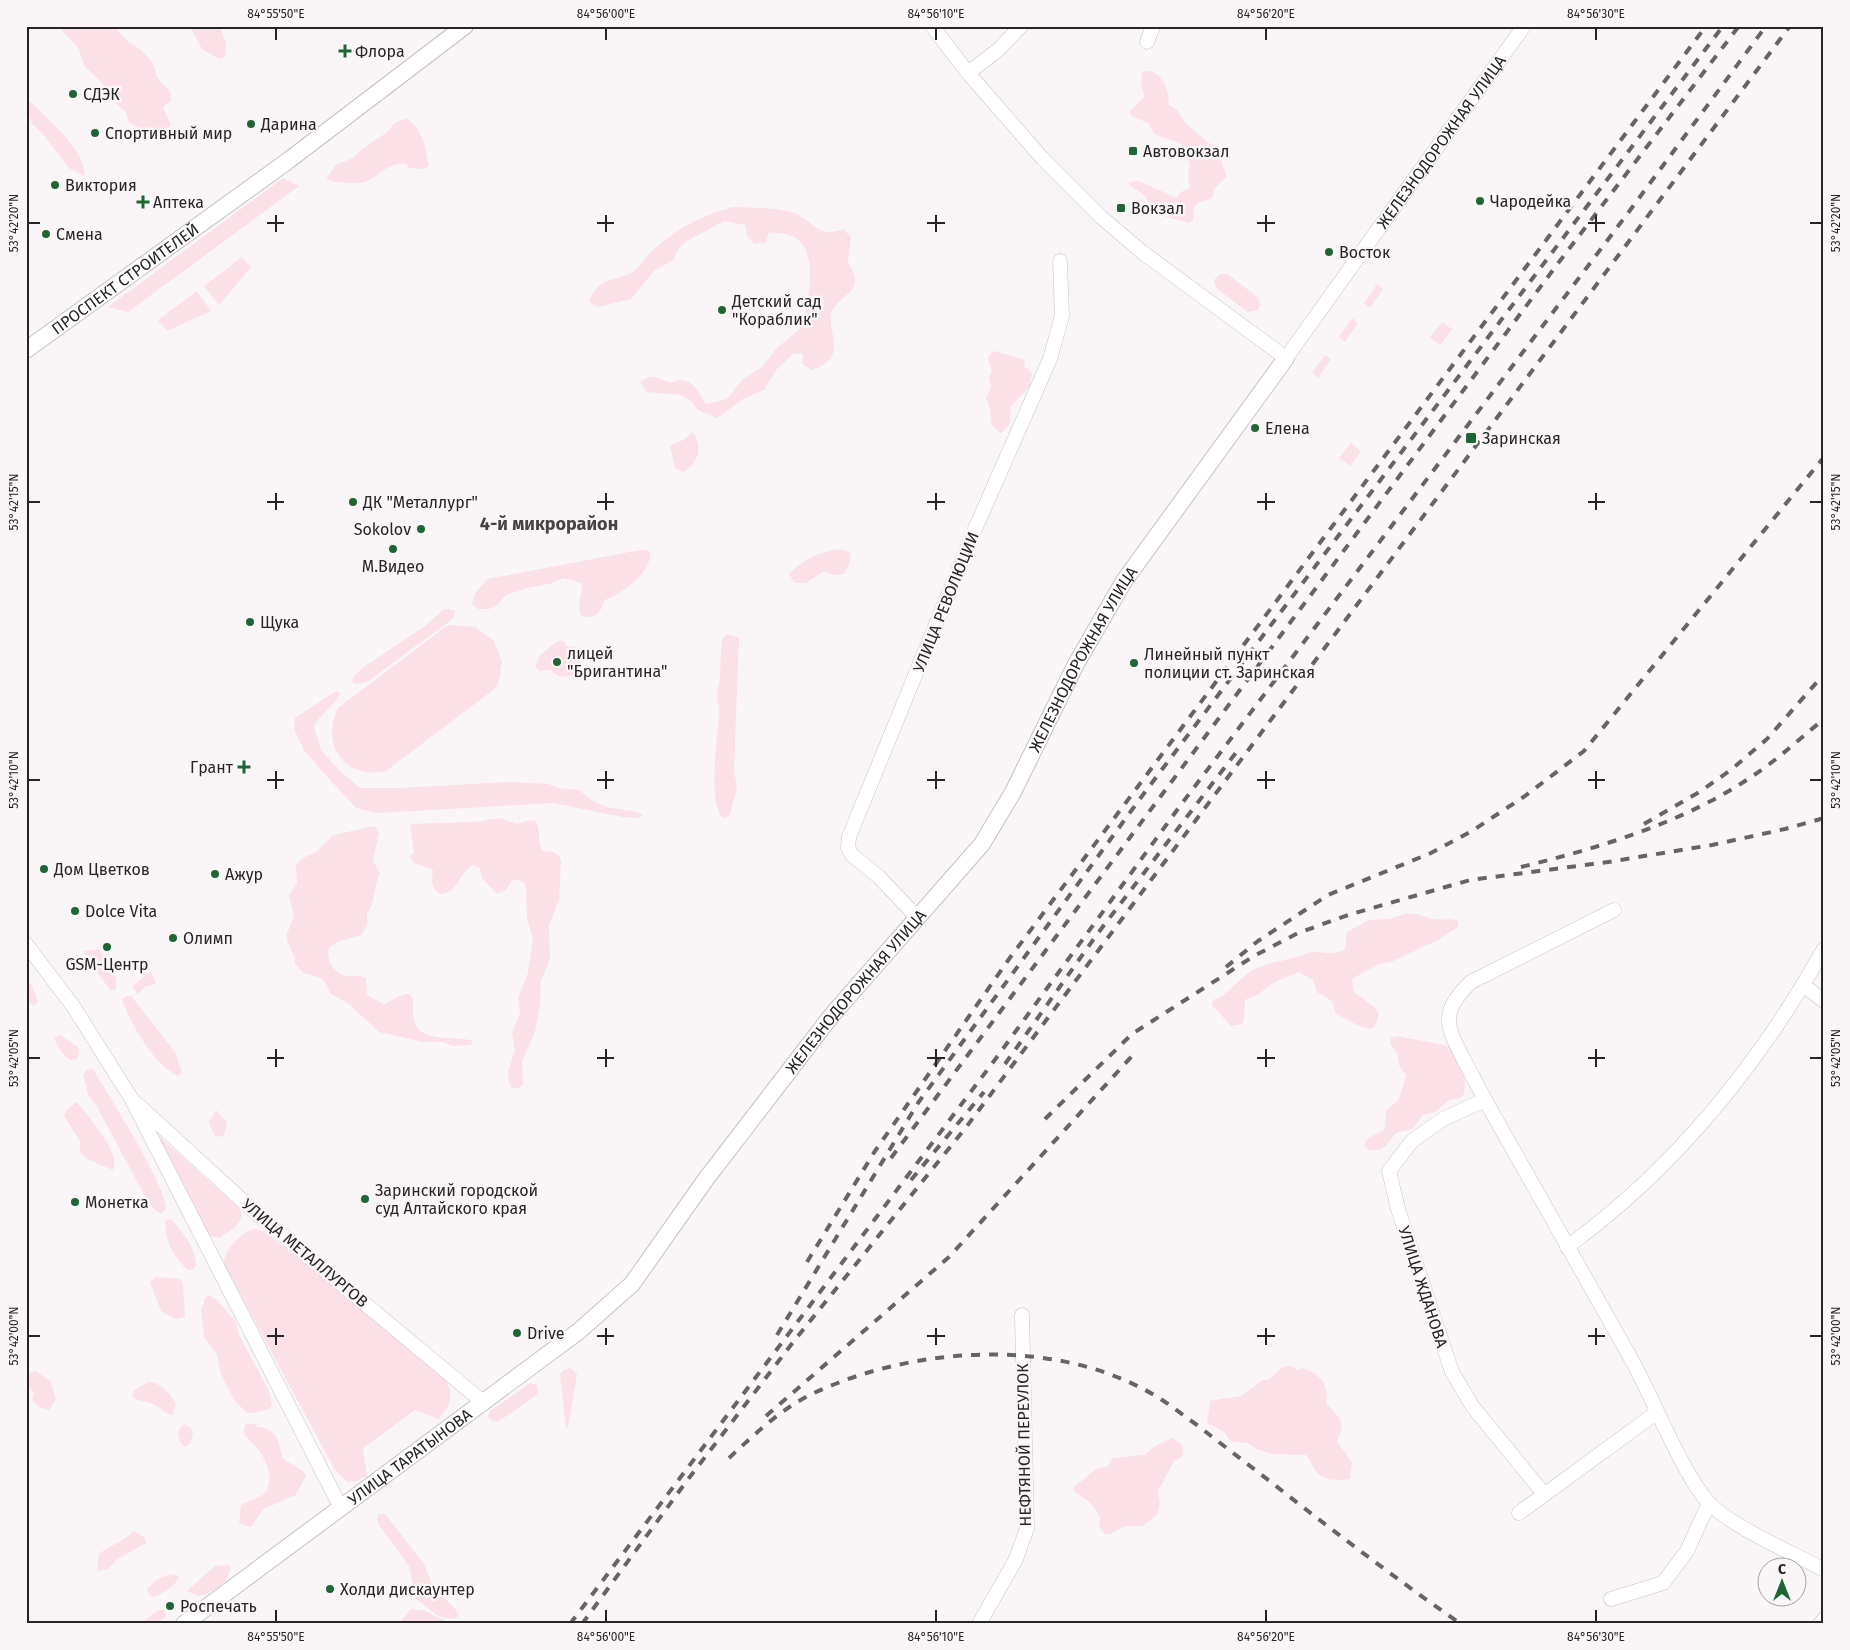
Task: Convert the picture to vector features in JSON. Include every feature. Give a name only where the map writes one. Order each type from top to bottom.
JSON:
[{"type":"street","name":"ПРОСПЕКТ СТРОИТЕЛЕЙ","points":[[26,350],[289,160],[465,26]]},
{"type":"street","points":[[932,26],[968,73],[1048,164],[1101,217],[1142,252],[1286,358]]},
{"type":"street","points":[[968,73],[998,50],[1021,26]]},
{"type":"street","points":[[1147,42],[1153,26]]},
{"type":"street","name":"ЖЕЛЕЗНОДОРОЖНАЯ УЛИЦА","points":[[632,1284],[706,1179],[832,1015],[982,844],[1013,792],[1076,664],[1124,581],[1524,26]]},
{"type":"street","name":"УЛИЦА РЕВОЛЮЦИИ","points":[[918,916],[879,877],[852,855],[848,848],[849,837],[976,530],[1050,359],[1062,316],[1060,261]]},
{"type":"street","points":[[1614,910],[1546,946],[1471,982],[1457,996],[1450,1012],[1450,1032],[1485,1100],[1644,1382],[1656,1413],[1688,1473],[1709,1503],[1739,1524],[1824,1570]]},
{"type":"street","name":"УЛИЦА МЕТАЛЛУРГОВ","points":[[26,944],[73,1006],[131,1098],[340,1506]]},
{"type":"street","points":[[1567,1247],[1593,1228],[1663,1166],[1706,1121],[1746,1068],[1803,985],[1824,949]]},
{"type":"street","points":[[1803,985],[1824,1001]]},
{"type":"street","name":"УЛИЦА МЕТАЛЛУРГОВ","points":[[131,1098],[256,1213],[483,1402]]},
{"type":"street","name":"УЛИЦА ЖДАНОВА","points":[[1485,1100],[1443,1119],[1412,1141],[1389,1171],[1401,1218],[1452,1372],[1473,1406],[1544,1494]]},
{"type":"street","name":"УЛИЦА ТАРАТЫНОВА","points":[[184,1624],[340,1506],[579,1331],[632,1284]]},
{"type":"street","name":"НЕФТЯНОЙ ПЕРЕУЛОК","points":[[979,1624],[1016,1559],[1027,1528],[1022,1315]]},
{"type":"street","points":[[1519,1514],[1656,1413]]},
{"type":"street","points":[[1611,1599],[1662,1583],[1687,1550],[1709,1503]]},
{"type":"street","points":[[1820,1624],[1824,1619]]},
{"type":"shaded area","points":[[64,26],[114,26],[128,42],[140,49],[153,63],[157,77],[171,93],[171,100],[163,108],[171,125],[168,131],[156,135],[129,123],[126,112],[110,98],[101,81],[84,66],[79,49],[62,30]]},
{"type":"shaded area","points":[[190,26],[219,26],[226,43],[225,57],[219,59],[202,49]]},
{"type":"shaded area","points":[[1151,71],[1163,81],[1169,105],[1177,111],[1185,122],[1221,153],[1222,164],[1227,176],[1214,189],[1213,197],[1200,202],[1194,207],[1193,220],[1188,223],[1160,215],[1159,209],[1152,205],[1143,194],[1128,182],[1139,181],[1177,198],[1179,193],[1190,188],[1188,176],[1190,164],[1179,143],[1154,134],[1148,123],[1132,116],[1129,112],[1145,96],[1141,85],[1142,72]]},
{"type":"shaded area","points":[[26,98],[53,123],[71,144],[83,166],[85,176],[69,168],[42,133],[33,125],[26,110]]},
{"type":"shaded area","points":[[406,118],[417,128],[424,143],[429,165],[425,169],[409,168],[406,164],[396,165],[383,170],[373,178],[359,183],[338,182],[326,179],[336,165],[353,158],[362,149],[386,133],[395,123]]},
{"type":"shaded area","points":[[283,178],[299,186],[128,312],[108,307]]},
{"type":"shaded area","points":[[732,207],[785,210],[798,215],[815,227],[827,232],[843,229],[851,237],[848,263],[855,281],[851,292],[832,311],[831,327],[834,351],[831,358],[824,365],[812,370],[802,364],[803,353],[793,354],[776,370],[764,390],[743,399],[717,418],[698,410],[691,401],[682,395],[646,392],[640,382],[649,377],[671,382],[686,381],[693,385],[706,404],[727,399],[742,380],[762,367],[777,348],[803,326],[810,277],[807,252],[801,243],[790,235],[769,232],[766,242],[754,244],[747,236],[745,225],[724,221],[685,242],[673,260],[654,271],[631,299],[598,307],[589,302],[597,287],[602,283],[634,271],[652,251],[680,229],[708,215]]},
{"type":"shaded area","points":[[242,257],[251,267],[219,305],[204,286]]},
{"type":"shaded area","points":[[1220,274],[1227,274],[1259,298],[1260,305],[1258,310],[1248,312],[1216,288],[1214,280]]},
{"type":"shaded area","points":[[1377,284],[1383,289],[1370,308],[1364,303]]},
{"type":"shaded area","points":[[197,291],[211,311],[167,331],[158,320]]},
{"type":"shaded area","points":[[1352,318],[1358,323],[1345,342],[1339,337]]},
{"type":"shaded area","points":[[1442,322],[1452,329],[1440,345],[1430,337]]},
{"type":"shaded area","points":[[995,351],[1025,360],[1024,367],[1029,369],[1032,374],[1030,386],[1011,406],[1010,424],[1001,433],[991,425],[990,408],[986,398],[991,387],[989,376],[992,371],[988,359],[990,354]]},
{"type":"shaded area","points":[[1325,355],[1331,359],[1318,378],[1312,373]]},
{"type":"shaded area","points":[[693,432],[698,444],[698,454],[693,463],[684,472],[675,468],[670,446],[685,439]]},
{"type":"shaded area","points":[[1351,443],[1361,451],[1350,466],[1339,458]]},
{"type":"shaded area","points":[[840,549],[851,553],[849,564],[844,574],[834,575],[824,571],[806,583],[795,583],[789,574],[800,564],[812,557]]},
{"type":"shaded area","points":[[647,550],[651,554],[640,577],[627,588],[605,600],[599,612],[591,617],[582,616],[580,612],[581,583],[564,578],[549,584],[531,587],[506,595],[498,604],[489,609],[478,609],[472,604],[475,593],[488,579]]},
{"type":"shaded area","points":[[443,610],[455,611],[454,618],[367,682],[357,684],[352,682],[354,676],[364,667],[425,626]]},
{"type":"shaded area","points":[[452,625],[475,627],[493,640],[502,661],[498,684],[493,690],[386,771],[371,772],[359,770],[348,765],[334,747],[332,735],[333,722],[338,708],[445,627]]},
{"type":"shaded area","points":[[728,634],[739,638],[734,769],[737,789],[729,817],[723,818],[718,811],[714,785],[719,711],[717,690],[720,679],[721,647],[723,637]]},
{"type":"shaded area","points":[[558,641],[564,641],[566,646],[578,647],[581,650],[583,660],[578,674],[560,676],[551,670],[539,671],[535,666],[540,655]]},
{"type":"shaded area","points":[[336,691],[340,693],[337,698],[319,718],[314,727],[321,750],[340,771],[360,788],[399,788],[508,782],[548,784],[560,788],[579,790],[593,801],[606,807],[638,812],[643,815],[639,818],[622,817],[554,803],[378,813],[356,808],[304,750],[294,729],[295,718]]},
{"type":"shaded area","points":[[500,818],[517,824],[529,820],[536,821],[542,851],[554,852],[559,856],[561,862],[559,899],[549,926],[550,958],[541,981],[540,1005],[535,1032],[522,1061],[523,1084],[518,1088],[512,1088],[509,1083],[508,1071],[515,1050],[512,1032],[520,1014],[518,997],[528,973],[533,938],[527,919],[526,887],[523,882],[513,879],[506,890],[497,894],[482,878],[480,868],[474,865],[465,871],[452,889],[441,894],[433,887],[433,870],[414,863],[410,857],[414,852],[410,824],[474,822]]},
{"type":"shaded area","points":[[375,826],[379,833],[373,860],[380,874],[372,904],[367,913],[367,924],[362,935],[340,941],[329,947],[330,961],[337,972],[341,974],[366,978],[367,995],[384,1004],[404,994],[410,994],[413,1000],[414,1020],[417,1028],[423,1033],[430,1036],[466,1039],[473,1041],[471,1045],[452,1046],[444,1042],[423,1042],[379,1032],[348,1003],[331,994],[323,979],[304,973],[295,964],[295,958],[287,941],[287,934],[294,916],[289,895],[297,884],[296,865],[301,859],[316,852],[333,835]]},
{"type":"shaded area","points":[[1408,913],[1433,919],[1455,920],[1458,921],[1458,927],[1440,939],[1391,962],[1379,964],[1352,979],[1353,991],[1375,1008],[1379,1014],[1375,1026],[1371,1029],[1359,1026],[1336,1014],[1332,1001],[1317,992],[1313,980],[1299,972],[1275,982],[1257,995],[1245,1000],[1242,1024],[1231,1026],[1212,1005],[1213,1000],[1257,968],[1312,952],[1332,953],[1340,951],[1345,949],[1347,932],[1369,920],[1389,919]]},
{"type":"shaded area","points":[[99,949],[112,967],[116,978],[116,989],[111,991],[84,951]]},
{"type":"shaded area","points":[[151,971],[156,984],[146,986],[138,994],[132,986]]},
{"type":"shaded area","points":[[26,978],[32,986],[38,1002],[34,1006],[26,1000]]},
{"type":"shaded area","points":[[126,996],[131,996],[175,1052],[182,1072],[178,1076],[160,1063],[144,1043],[122,1000]]},
{"type":"shaded area","points":[[60,1035],[78,1047],[79,1054],[76,1059],[70,1060],[61,1052],[54,1038]]},
{"type":"shaded area","points":[[1397,1036],[1449,1046],[1455,1050],[1466,1071],[1464,1094],[1460,1098],[1449,1100],[1435,1112],[1423,1115],[1412,1129],[1396,1133],[1386,1146],[1380,1150],[1369,1150],[1364,1145],[1368,1138],[1385,1129],[1386,1111],[1399,1099],[1406,1076],[1399,1065],[1397,1053],[1390,1044],[1391,1038]]},
{"type":"shaded area","points":[[93,1069],[157,1180],[166,1209],[162,1213],[157,1212],[147,1200],[96,1105],[89,1097],[83,1075],[86,1070]]},
{"type":"shaded area","points":[[77,1102],[96,1125],[108,1145],[113,1155],[113,1170],[89,1160],[80,1152],[80,1141],[64,1116],[66,1110]]},
{"type":"shaded area","points":[[216,1110],[227,1122],[224,1135],[219,1137],[214,1135],[209,1122]]},
{"type":"shaded area","points":[[150,1128],[240,1209],[241,1218],[239,1222],[220,1238],[209,1236],[202,1226]]},
{"type":"shaded area","points":[[171,1219],[191,1246],[196,1265],[193,1270],[188,1270],[182,1264],[171,1248],[165,1221]]},
{"type":"shaded area","points":[[254,1229],[264,1231],[441,1373],[448,1385],[450,1391],[449,1402],[439,1419],[415,1410],[363,1448],[367,1476],[356,1481],[347,1482],[335,1470],[224,1264],[227,1253],[234,1242]]},
{"type":"shaded area","points":[[156,1277],[179,1279],[183,1283],[185,1317],[175,1319],[161,1311],[150,1282]]},
{"type":"shaded area","points":[[208,1295],[217,1300],[236,1322],[239,1335],[269,1391],[272,1404],[270,1409],[247,1413],[235,1401],[221,1375],[217,1354],[204,1337],[201,1309],[204,1299]]},
{"type":"shaded area","points":[[1287,1366],[1293,1367],[1298,1371],[1302,1368],[1309,1370],[1319,1377],[1325,1385],[1326,1403],[1340,1420],[1341,1429],[1337,1441],[1352,1463],[1350,1479],[1335,1480],[1321,1476],[1314,1469],[1306,1455],[1272,1454],[1247,1443],[1230,1441],[1224,1432],[1207,1423],[1210,1401],[1241,1396],[1262,1380],[1268,1380]]},
{"type":"shaded area","points":[[570,1368],[577,1374],[568,1427],[566,1428],[560,1374],[565,1369]]},
{"type":"shaded area","points":[[36,1371],[51,1382],[56,1399],[49,1410],[39,1407],[32,1399],[34,1394],[26,1382],[26,1374]]},
{"type":"shaded area","points":[[148,1382],[161,1386],[171,1396],[176,1404],[173,1415],[152,1403],[137,1400],[132,1396],[134,1390]]},
{"type":"shaded area","points":[[530,1383],[537,1385],[538,1394],[498,1422],[490,1420],[488,1416],[490,1411]]},
{"type":"shaded area","points":[[184,1424],[191,1428],[193,1434],[190,1444],[185,1447],[180,1442],[178,1431]]},
{"type":"shaded area","points":[[246,1424],[258,1424],[255,1426],[263,1427],[272,1432],[278,1440],[283,1459],[303,1471],[306,1476],[295,1496],[264,1508],[251,1527],[239,1524],[241,1505],[263,1495],[268,1486],[269,1478],[266,1462],[256,1447],[245,1436]]},
{"type":"shaded area","points":[[1172,1438],[1182,1444],[1183,1456],[1174,1461],[1158,1491],[1160,1503],[1157,1515],[1142,1526],[1125,1526],[1111,1534],[1105,1534],[1099,1527],[1100,1516],[1090,1502],[1075,1492],[1073,1488],[1096,1469],[1107,1467],[1113,1458],[1144,1455],[1155,1446]]},
{"type":"shaded area","points":[[379,1514],[385,1514],[424,1564],[433,1586],[456,1610],[459,1616],[454,1619],[438,1616],[416,1599],[409,1566],[379,1525],[377,1519]]},
{"type":"shaded area","points":[[134,1531],[144,1537],[146,1543],[116,1560],[108,1569],[97,1571],[99,1554]]},
{"type":"shaded area","points":[[227,1565],[231,1567],[229,1573],[219,1587],[198,1596],[187,1591],[215,1566]]},
{"type":"shaded area","points":[[171,1574],[179,1576],[172,1586],[154,1597],[149,1595],[147,1589],[152,1584],[160,1578]]},
{"type":"shaded area","points":[[411,1609],[425,1611],[451,1624],[399,1624]]},
{"type":"shaded area","points":[[158,1610],[164,1610],[166,1616],[156,1624],[140,1624]]},
{"type":"railway","points":[[807,1262],[875,1151],[1009,959],[1706,26]]},
{"type":"railway","points":[[777,1335],[918,1103],[1145,792],[1723,26]]},
{"type":"railway","points":[[891,1158],[1556,266],[1739,26]]},
{"type":"railway","points":[[570,1624],[994,1061],[1180,806],[1628,213],[1766,26]]},
{"type":"railway","points":[[582,1624],[686,1482],[794,1341],[967,1126],[1790,26]]},
{"type":"railway","points":[[1226,967],[1258,941],[1328,895],[1431,853],[1472,831],[1525,796],[1584,751],[1824,457]]},
{"type":"railway","points":[[1644,824],[1701,791],[1732,769],[1767,739],[1824,674]]},
{"type":"railway","points":[[1521,867],[1617,840],[1678,817],[1737,786],[1764,768],[1824,719]]},
{"type":"railway","points":[[1005,1064],[1098,933],[1238,750]]},
{"type":"railway","points":[[1045,1119],[1132,1034],[1254,956],[1298,933],[1348,915],[1470,880],[1608,862],[1712,845],[1785,829],[1824,818]]},
{"type":"railway","points":[[766,1416],[949,1257],[1132,1056]]},
{"type":"railway","points":[[911,1180],[984,1092]]},
{"type":"railway","points":[[729,1458],[770,1421],[792,1405],[816,1392],[856,1376],[899,1365],[944,1357],[989,1354],[1035,1357],[1079,1365],[1120,1378],[1164,1401],[1370,1558],[1461,1624]]},
{"type":"place","name":"Флора","points":[[345,51]]},
{"type":"place","name":"СДЭК","points":[[73,94]]},
{"type":"place","name":"Дарина","points":[[251,124]]},
{"type":"place","name":"Спортивный мир","points":[[95,133]]},
{"type":"place","name":"Автовокзал","points":[[1133,151]]},
{"type":"place","name":"Виктория","points":[[55,185]]},
{"type":"place","name":"Чародейка","points":[[1480,201]]},
{"type":"place","name":"Аптека","points":[[143,202]]},
{"type":"place","name":"Вокзал","points":[[1121,208]]},
{"type":"place","name":"Смена","points":[[46,234]]},
{"type":"place","name":"Восток","points":[[1329,252]]},
{"type":"place","name":"Детский сад \"Кораблик\"","points":[[722,310]]},
{"type":"place","name":"Елена","points":[[1255,428]]},
{"type":"place","name":"Заринская","points":[[1471,438]]},
{"type":"place","name":"ДК \"Металлург\"","points":[[353,502]]},
{"type":"place","name":"Sokolov","points":[[421,529]]},
{"type":"place","name":"М.Видео","points":[[393,549]]},
{"type":"place","name":"Щука","points":[[250,622]]},
{"type":"place","name":"лицей \"Бригантина\"","points":[[557,662]]},
{"type":"place","name":"Линейный пункт полиции ст. Заринская","points":[[1134,663]]},
{"type":"place","name":"Грант","points":[[244,767]]},
{"type":"place","name":"Дом Цветков","points":[[44,869]]},
{"type":"place","name":"Ажур","points":[[215,874]]},
{"type":"place","name":"Dolce Vita","points":[[75,911]]},
{"type":"place","name":"Олимп","points":[[173,938]]},
{"type":"place","name":"GSM-Центр","points":[[107,947]]},
{"type":"place","name":"Заринский городской суд Алтайского края","points":[[365,1199]]},
{"type":"place","name":"Монетка","points":[[75,1202]]},
{"type":"place","name":"Drive","points":[[517,1333]]},
{"type":"place","name":"Холди дискаунтер","points":[[330,1589]]},
{"type":"place","name":"Роспечать","points":[[170,1606]]},
{"type":"district","name":"4-й микрорайон","points":[[549,524]]}]
